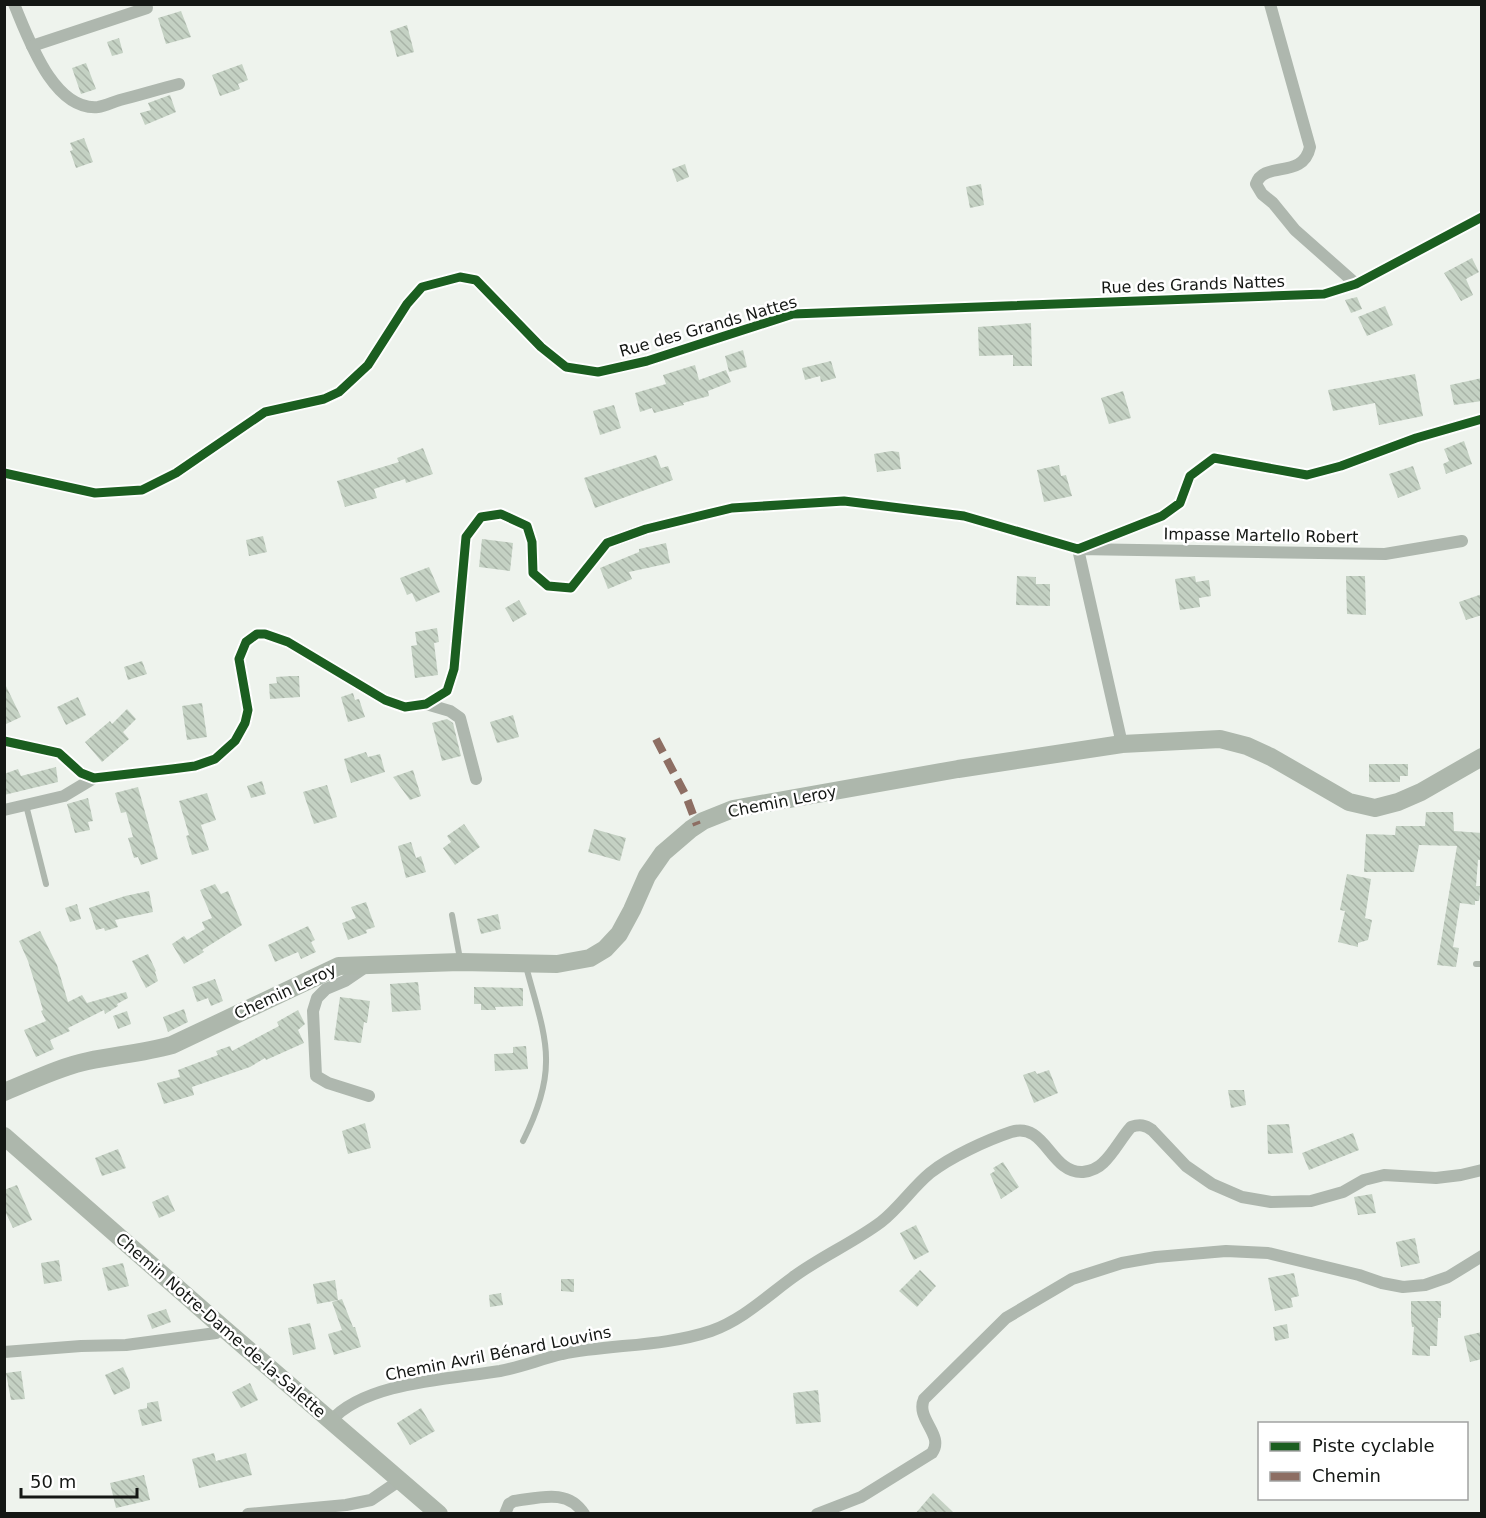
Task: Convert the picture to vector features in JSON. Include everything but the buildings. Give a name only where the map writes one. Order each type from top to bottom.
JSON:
[{"type":"street","points":[[4,8],[13,4],[32,46],[60,91],[73,102],[97,107],[179,84]]},
{"type":"street","points":[[1270,4],[1310,147],[1305,159],[1295,167],[1263,174],[1258,178],[1256,184],[1262,194],[1273,203],[1295,230],[1356,284]]},
{"type":"street","points":[[32,46],[147,8]]},
{"type":"street","name":"Rue des Grands Nattes","points":[[4,473],[95,494],[142,490],[176,473],[265,412],[324,399],[339,392],[368,364],[407,304],[422,287],[460,277],[476,280],[541,347],[566,367],[598,372],[647,361],[793,314],[1324,294],[1356,284],[1482,217]]},
{"type":"street","points":[[1122,744],[1078,549],[1162,516],[1179,503],[1190,476],[1214,458],[1307,475],[1341,466],[1416,438],[1482,419]]},
{"type":"street","name":"Impasse Martello Robert","points":[[426,704],[447,691],[451,680],[454,669],[466,537],[481,517],[501,514],[526,526],[532,542],[533,573],[548,586],[571,588],[606,543],[646,529],[732,508],[844,501],[964,516],[1078,549],[1385,554],[1462,541]]},
{"type":"street","points":[[4,810],[64,796],[94,778],[195,766],[223,754],[235,741],[245,723],[248,710],[239,659],[246,642],[257,634],[266,634],[288,642],[385,700],[405,707],[426,704],[450,711],[460,718],[476,779]]},
{"type":"street","name":"Chemin Leroy","points":[[4,1092],[69,1066],[144,1053],[172,1045],[330,968],[370,963],[568,963],[590,958],[605,949],[615,939],[626,922],[646,876],[663,853],[697,825],[734,809],[958,769],[1122,744],[1220,739],[1247,746],[1271,757],[1350,802],[1375,807],[1398,802],[1421,792],[1482,758]]},
{"type":"street","points":[[4,741],[13,741],[59,753],[81,773],[94,778]]},
{"type":"street","points":[[369,1096],[328,1083],[316,1076],[313,1011],[321,992],[345,981],[370,963]]},
{"type":"street","name":"Chemin Avril Bénard Louvins","points":[[331,1421],[353,1404],[378,1392],[502,1370],[562,1354],[687,1337],[712,1330],[737,1319],[799,1273],[884,1220],[914,1188],[948,1160],[1012,1132],[1027,1131],[1035,1135],[1055,1158],[1066,1167],[1078,1172],[1092,1171],[1103,1163],[1131,1127],[1138,1124],[1152,1130],[1186,1166],[1212,1184],[1242,1197],[1271,1202],[1311,1201],[1343,1192],[1364,1180],[1384,1175],[1436,1178],[1482,1170]]},
{"type":"street","name":"Chemin Notre-Dame-de-la-Salette","points":[[4,1136],[439,1514]]},
{"type":"street","points":[[817,1514],[861,1497],[932,1453],[936,1441],[922,1412],[924,1399],[1006,1318],[1072,1279],[1122,1263],[1156,1257],[1226,1251],[1268,1253],[1403,1287],[1425,1285],[1448,1277],[1482,1257]]},
{"type":"street","points":[[4,1352],[126,1345],[216,1333],[222,1327]]},
{"type":"street","points":[[248,1514],[346,1505],[371,1500],[398,1480]]},
{"type":"street","points":[[505,1514],[509,1504],[514,1501],[555,1497],[572,1499],[584,1514]]},
{"type":"lane","points":[[26,805],[46,884]]},
{"type":"lane","points":[[452,915],[460,962]]},
{"type":"lane","points":[[523,1141],[538,1104],[547,1060],[526,963]]},
{"type":"marked path","points":[[656,739],[686,796],[697,825]]},
{"type":"cycle path","points":[[4,473],[95,493],[142,490],[176,473],[265,412],[324,399],[339,392],[368,365],[407,304],[422,287],[460,277],[476,280],[541,347],[566,367],[598,372],[647,361],[793,314],[1324,294],[1356,284],[1482,217]]},
{"type":"cycle path","points":[[4,741],[59,753],[81,773],[94,778],[195,766],[215,759],[235,741],[245,723],[248,710],[239,659],[246,642],[257,634],[265,634],[288,642],[385,700],[405,707],[426,704],[447,691],[454,669],[466,537],[481,517],[501,514],[527,526],[532,542],[533,573],[548,586],[571,588],[607,543],[646,529],[732,508],[844,501],[964,516],[1078,549],[1162,516],[1180,503],[1190,476],[1214,458],[1307,475],[1341,466],[1416,438],[1482,419]]}]
